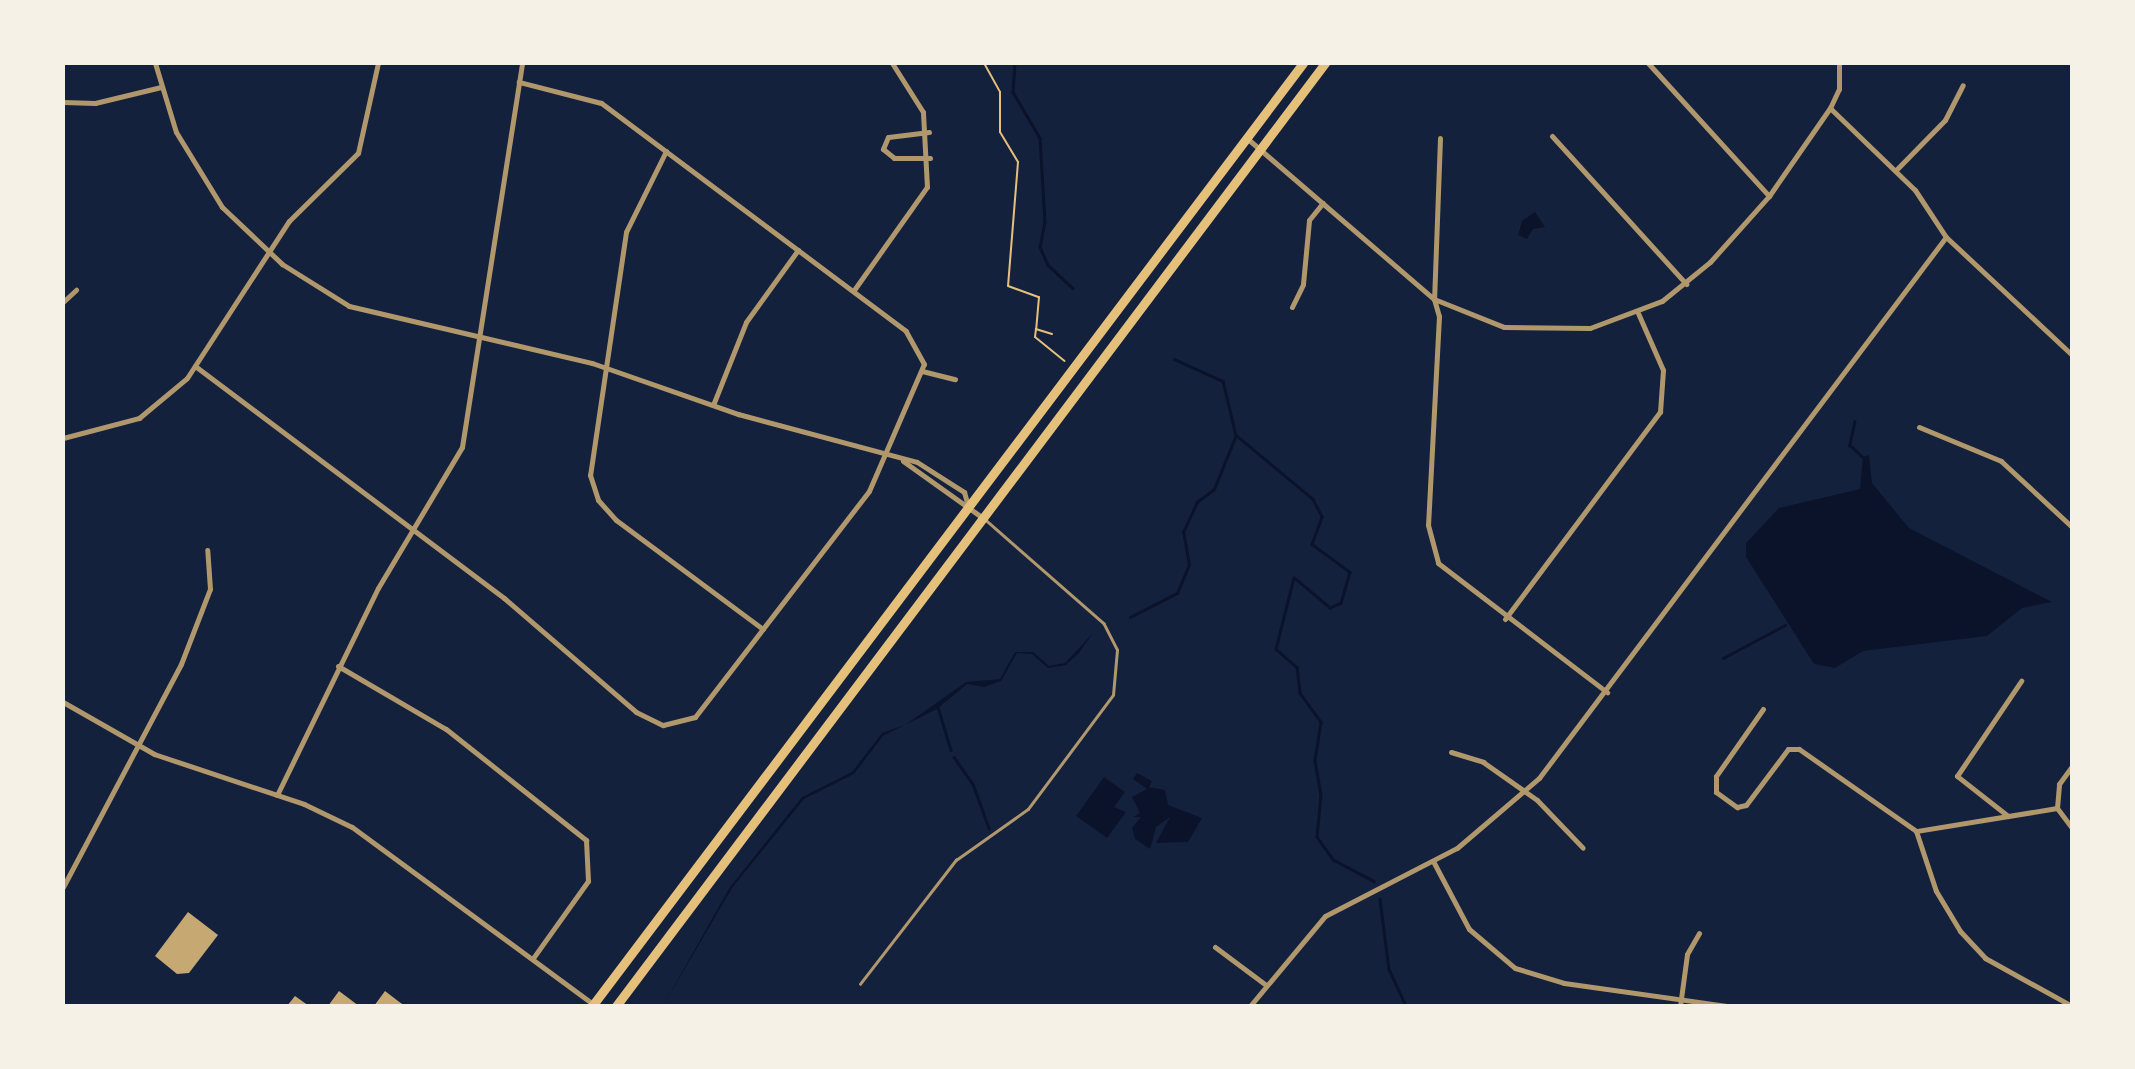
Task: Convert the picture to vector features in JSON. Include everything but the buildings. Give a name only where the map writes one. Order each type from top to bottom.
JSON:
[{"type":"main road","points":[[592,1005],[968,506],[1249,140],[1303,63]]},
{"type":"main road","points":[[616,1006],[1325,63]]},
{"type":"street","points":[[155,63],[161,87],[199,174],[269,253],[349,306],[604,368],[713,404],[888,455],[934,471],[964,492],[968,506]]},
{"type":"street","points":[[63,438],[139,418],[195,366],[289,221],[358,153],[378,63]]},
{"type":"street","points":[[277,794],[338,666],[410,528],[462,447],[522,63]]},
{"type":"street","points":[[854,290],[910,217],[927,187],[929,132],[911,87],[892,63]]},
{"type":"street","points":[[1648,63],[1769,197]]},
{"type":"street","points":[[1249,140],[1434,299],[1475,320],[1534,332],[1590,328],[1638,313],[1686,284],[1769,197],[1830,108],[1841,73],[1839,63]]},
{"type":"street","points":[[195,366],[519,609],[598,682],[663,725],[695,717],[763,629],[888,455],[922,372],[914,339],[854,290],[593,99],[519,82]]},
{"type":"street","points":[[1896,170],[1951,112],[1962,85]]},
{"type":"street","points":[[63,102],[95,103],[161,87]]},
{"type":"street","points":[[1830,108],[1896,170],[1946,237],[2072,355]]},
{"type":"street","points":[[929,132],[888,137],[883,149],[894,158],[930,158]]},
{"type":"street","points":[[1552,136],[1686,284]]},
{"type":"street","points":[[1440,138],[1434,299],[1439,316],[1429,538],[1449,576],[1607,692]]},
{"type":"street","points":[[666,151],[626,232],[590,458],[598,500],[616,520],[763,629]]},
{"type":"street","points":[[1292,307],[1303,284],[1309,220],[1323,203]]},
{"type":"street","points":[[1250,1006],[1325,916],[1433,861],[1526,793],[1607,692],[1946,237]]},
{"type":"street","points":[[713,404],[746,322],[798,250]]},
{"type":"street","points":[[63,302],[76,290]]},
{"type":"street","points":[[1505,619],[1660,412],[1662,370],[1638,313]]},
{"type":"street","points":[[922,372],[955,379]]},
{"type":"street","points":[[1919,427],[2001,461],[2072,527]]},
{"type":"street","points":[[903,461],[955,504],[968,506],[983,518]]},
{"type":"street","points":[[63,887],[141,748],[210,589],[207,550]]},
{"type":"street","points":[[338,666],[446,729],[586,840],[589,881],[533,958]]},
{"type":"street","points":[[2008,816],[1957,776],[2021,681]]},
{"type":"street","points":[[63,702],[141,748],[277,794],[379,843],[592,1005]]},
{"type":"street","points":[[1763,709],[1716,776],[1716,792],[1737,807],[1746,806],[1788,749],[1799,749],[1916,831],[1936,891],[1966,938],[2006,971],[2071,1006]]},
{"type":"street","points":[[1451,752],[1483,762],[1526,793],[1565,823],[1583,848]]},
{"type":"street","points":[[2072,766],[2059,784],[2057,808],[2072,828]]},
{"type":"street","points":[[1916,831],[2057,808]]},
{"type":"street","points":[[1433,861],[1469,929],[1514,968],[1564,983],[1728,1006]]},
{"type":"street","points":[[63,862],[71,869]]},
{"type":"street","points":[[1680,1006],[1687,954],[1699,933]]},
{"type":"street","points":[[1215,947],[1266,985]]},
{"type":"lane","points":[[860,984],[956,860],[1028,809],[1113,695],[1118,660],[1104,624],[983,518]]},
{"type":"path","points":[[984,63],[999,92],[1000,132],[1018,162],[1008,286],[1039,297],[1036,329],[1038,341],[1069,364]]},
{"type":"path","points":[[1036,329],[1052,334]]},
{"type":"water","points":[[1535,212],[1545,227],[1533,229],[1527,239],[1518,235],[1522,221]]},
{"type":"water","points":[[1869,455],[1872,483],[1909,528],[2052,602],[2022,608],[1987,636],[1863,651],[1835,668],[1814,664],[1746,557],[1746,543],[1779,508],[1860,489],[1863,457]]},
{"type":"water","points":[[1093,633],[1079,653],[1066,665],[1048,668],[1032,654],[1017,653],[1001,681],[984,687],[967,684],[937,709],[905,725],[966,682],[1000,679],[1015,652],[1033,652],[1049,666],[1065,663]]},
{"type":"water","points":[[905,725],[883,736],[854,774],[804,799],[732,888],[663,1006],[730,887],[802,797],[852,772],[882,733]]},
{"type":"water","points":[[1137,773],[1152,781],[1149,787],[1165,790],[1168,805],[1202,818],[1188,842],[1156,843],[1170,817],[1156,827],[1150,849],[1135,839],[1132,828],[1141,817],[1133,817],[1140,813],[1132,797],[1147,789],[1133,779]]},
{"type":"water","points":[[1104,777],[1125,792],[1114,807],[1126,812],[1107,838],[1076,816]]},
{"type":"waterway","points":[[1015,63],[1013,92],[1040,138],[1045,222],[1040,247],[1048,265],[1073,288]]},
{"type":"waterway","points":[[1174,359],[1223,381],[1236,435],[1313,499],[1322,517],[1312,544],[1350,572],[1341,603],[1330,608],[1294,578],[1276,649],[1297,667],[1300,693],[1321,722],[1315,761],[1321,794],[1317,837],[1334,860],[1374,881]]},
{"type":"waterway","points":[[1855,421],[1850,445],[1863,457]]},
{"type":"waterway","points":[[1130,617],[1177,593],[1189,565],[1183,532],[1197,502],[1214,489],[1236,435]]},
{"type":"waterway","points":[[1723,658],[1785,625]]},
{"type":"waterway","points":[[938,707],[951,750]]},
{"type":"waterway","points":[[954,757],[973,784],[989,828]]},
{"type":"waterway","points":[[1380,899],[1389,969],[1406,1006]]}]
